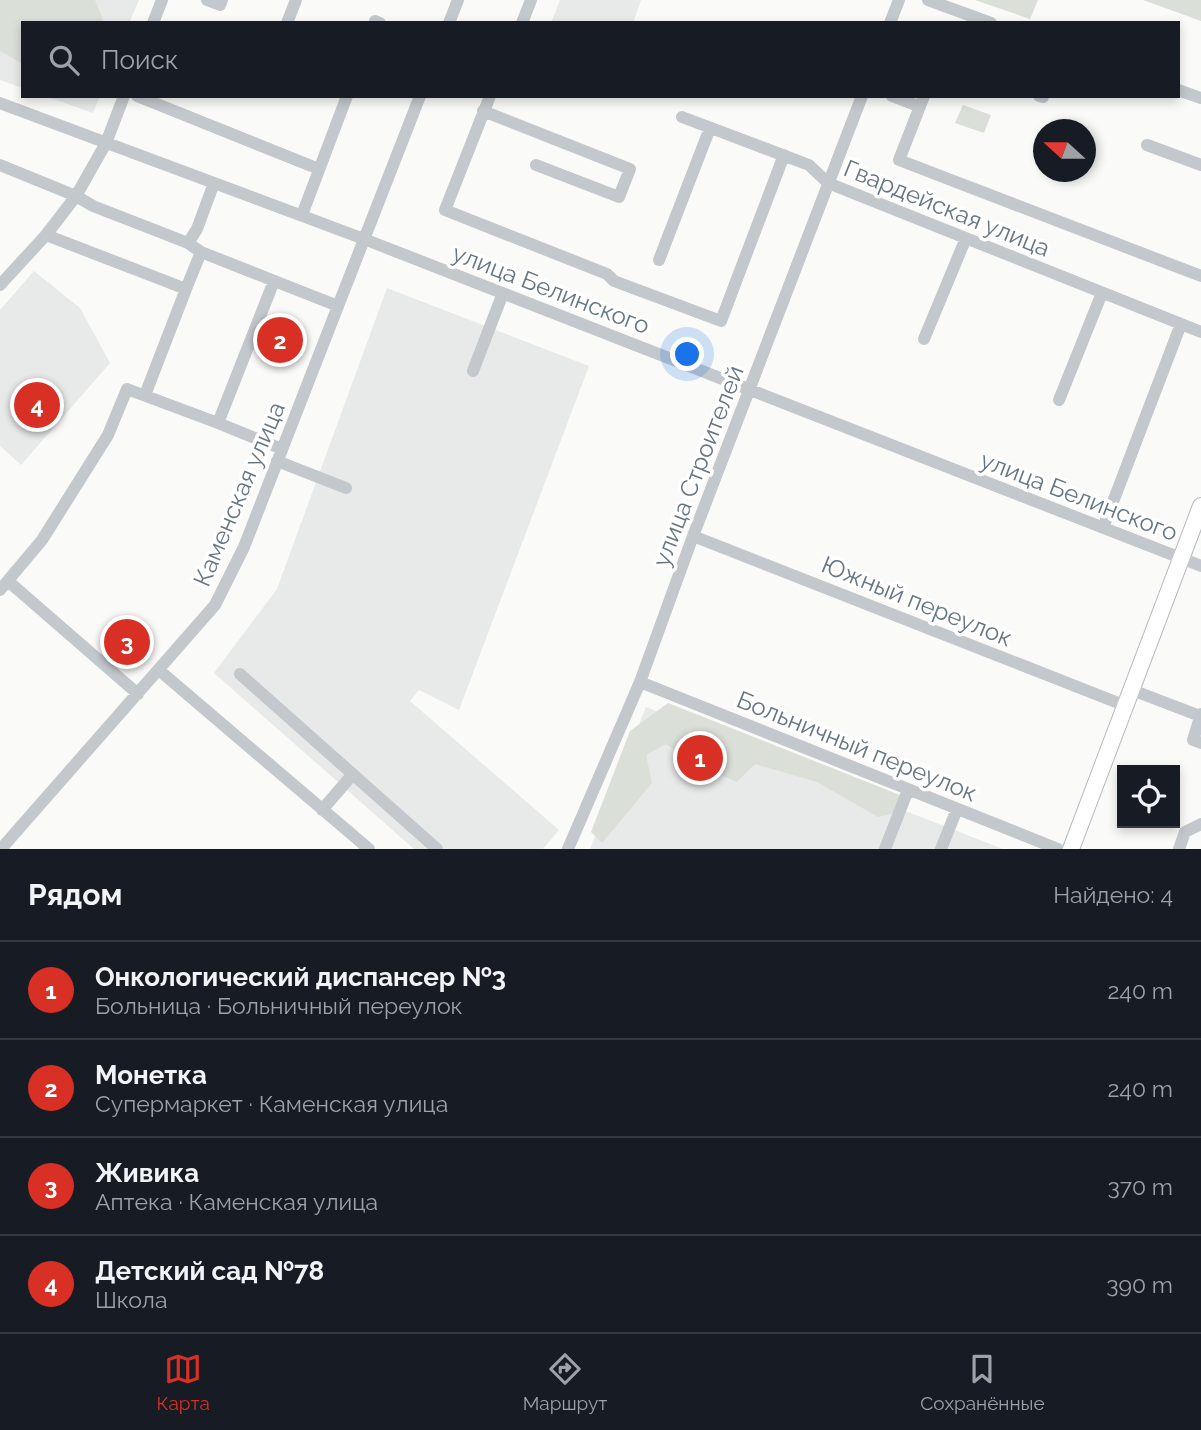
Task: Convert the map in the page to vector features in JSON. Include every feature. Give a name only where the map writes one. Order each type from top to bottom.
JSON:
[{"type":"main road","points":[[1071,849],[1201,506]]},
{"type":"street","points":[[154,21],[162,0]]},
{"type":"street","points":[[206,0],[220,5],[222,0]]},
{"type":"street","points":[[288,21],[296,0]]},
{"type":"street","points":[[450,21],[458,0]]},
{"type":"street","points":[[523,21],[531,0]]},
{"type":"street","points":[[891,21],[899,0]]},
{"type":"street","points":[[928,0],[986,21]]},
{"type":"street","points":[[1180,91],[1201,98]]},
{"type":"street","points":[[1,277],[46,235],[76,196],[106,143],[123,98]]},
{"type":"street","points":[[142,98],[319,169]]},
{"type":"street","points":[[302,215],[346,98]]},
{"type":"street","name":"Каменская улица","points":[[2,849],[215,605],[244,547],[419,98]]},
{"type":"street","points":[[490,98],[445,210],[607,274],[614,281],[721,321],[784,155]]},
{"type":"street","name":"улица Строителей","points":[[568,849],[640,682],[693,536],[861,98]]},
{"type":"street","points":[[904,98],[921,101],[899,160],[1201,275]]},
{"type":"street","name":"улица Белинского","points":[[0,103],[302,215],[1201,566]]},
{"type":"street","points":[[483,111],[630,169],[619,197],[536,165]]},
{"type":"street","name":"Гвардейская улица","points":[[682,117],[810,165],[828,183],[1201,332]]},
{"type":"street","points":[[659,260],[709,128]]},
{"type":"street","points":[[1147,145],[1201,165]]},
{"type":"street","points":[[0,165],[76,196],[93,206],[188,243],[201,253],[338,306]]},
{"type":"street","points":[[188,243],[197,229],[214,183]]},
{"type":"street","points":[[46,235],[186,289]]},
{"type":"street","points":[[924,339],[965,238]]},
{"type":"street","points":[[145,395],[201,253]]},
{"type":"street","points":[[218,423],[274,281]]},
{"type":"street","points":[[473,371],[503,293]]},
{"type":"street","points":[[1059,400],[1102,293]]},
{"type":"street","points":[[1103,528],[1181,324]]},
{"type":"street","points":[[138,694],[4,585],[42,540],[108,435],[127,389],[218,423],[346,488]]},
{"type":"street","name":"Южный переулок","points":[[693,536],[1126,706]]},
{"type":"street","points":[[160,671],[369,849]]},
{"type":"street","points":[[240,674],[437,849]]},
{"type":"street","name":"Больничный переулок","points":[[640,682],[1058,849]]},
{"type":"street","points":[[1132,690],[1201,715],[1193,740],[1201,743]]},
{"type":"street","points":[[323,810],[353,774]]},
{"type":"street","points":[[885,849],[908,790]]},
{"type":"street","points":[[941,849],[957,809]]},
{"type":"street","points":[[1179,849],[1185,832],[1201,824]]},
{"type":"shaded area","points":[[0,0],[139,0],[130,21],[21,21],[21,87],[0,80]]},
{"type":"shaded area","points":[[0,0],[95,0],[103,21],[21,21],[21,63],[0,51]]},
{"type":"shaded area","points":[[560,0],[641,0],[634,21],[552,21]]},
{"type":"shaded area","points":[[975,0],[1038,0],[1030,19]]},
{"type":"shaded area","points":[[1143,0],[1201,0],[1201,21]]},
{"type":"shaded area","points":[[51,98],[99,98],[93,113]]},
{"type":"shaded area","points":[[963,105],[991,115],[984,133],[955,123]]},
{"type":"shaded area","points":[[34,271],[80,308],[110,363],[21,465],[0,446],[0,310]]},
{"type":"shaded area","points":[[387,288],[589,366],[459,710],[419,690],[410,701],[559,830],[543,849],[414,849],[214,673],[277,589]]},
{"type":"shaded area","points":[[668,703],[900,795],[894,813],[878,817],[817,782],[755,764],[737,782],[694,763],[666,744],[646,755],[652,783],[602,843],[591,832],[630,731]]},
{"type":"shaded area","points":[[646,707],[903,810],[1003,849],[590,849]]},
{"type":"place","name":"Монетка","points":[[280,340]]},
{"type":"place","name":"Детский сад №78","points":[[37,405]]},
{"type":"place","name":"Живика","points":[[127,642]]},
{"type":"place","name":"Онкологический диспансер №3","points":[[700,758]]}]
